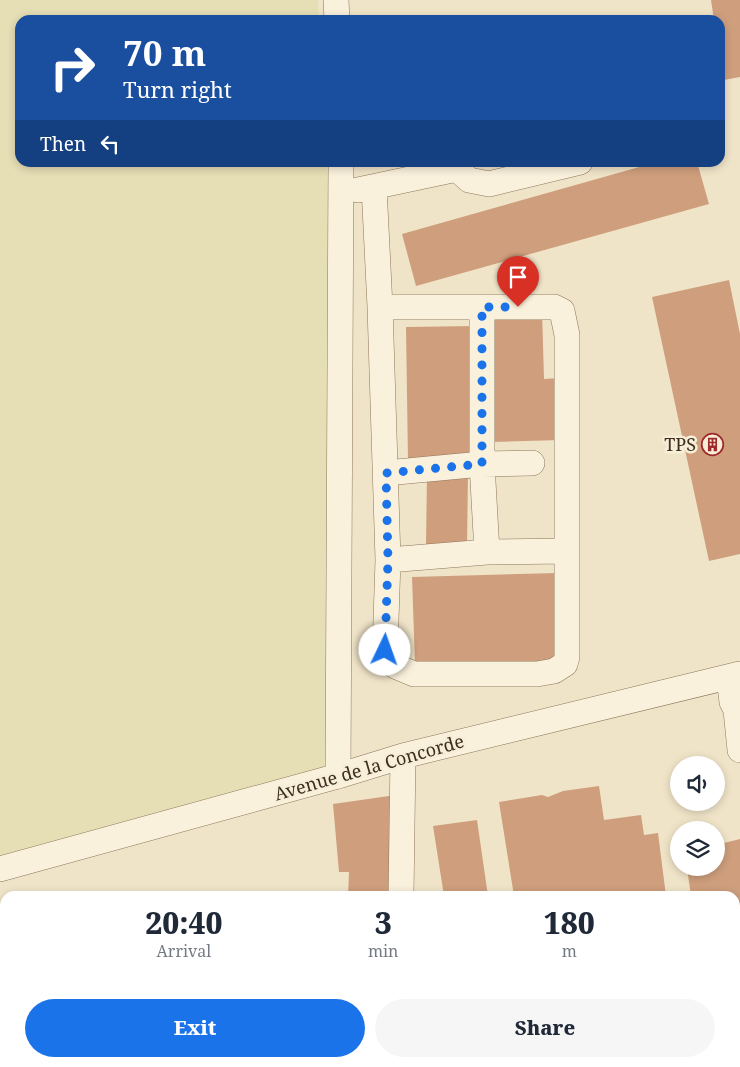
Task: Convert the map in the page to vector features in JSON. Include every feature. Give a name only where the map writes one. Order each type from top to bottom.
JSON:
[{"type":"street","points":[[336,0],[337,15]]},
{"type":"street","points":[[338,776],[341,167]]},
{"type":"street","points":[[341,193],[455,167]]},
{"type":"street","points":[[460,167],[469,180],[489,184],[559,167]]},
{"type":"street","points":[[374,187],[386,473],[388,560],[385,650],[388,659],[395,666],[414,674],[537,674],[554,671],[565,664],[567,657],[567,335],[562,311],[554,307],[380,307]]},
{"type":"street","points":[[482,307],[482,464],[487,552]]},
{"type":"street","points":[[386,473],[482,464],[532,463]]},
{"type":"street","points":[[388,560],[487,552],[566,551]]},
{"type":"street","points":[[734,675],[740,750]]},
{"type":"street","name":"Avenue de la Concorde","points":[[0,869],[338,776],[403,756],[734,675]]},
{"type":"street","points":[[401,891],[403,756]]},
{"type":"shaded area","points":[[0,0],[318,0],[319,15],[15,15],[15,167],[327,167],[329,202],[327,772],[0,856]]},
{"type":"building","points":[[711,0],[740,0],[740,77],[725,80],[725,15],[713,15]]},
{"type":"building","points":[[639,167],[698,167],[709,204],[416,286],[402,234]]},
{"type":"building","name":"TPS","points":[[729,280],[740,334],[740,554],[709,561],[652,297]]},
{"type":"building","points":[[542,310],[544,379],[559,378],[561,440],[493,442],[489,312]]},
{"type":"building","points":[[475,326],[477,461],[408,462],[406,327]]},
{"type":"building","points":[[427,472],[468,472],[467,548],[426,547]]},
{"type":"building","points":[[558,573],[561,661],[415,665],[412,577]]},
{"type":"building","points":[[599,786],[604,820],[641,815],[644,835],[658,833],[665,891],[513,891],[499,802],[542,795],[548,797],[563,791]]},
{"type":"building","points":[[396,795],[400,891],[348,891],[349,872],[339,872],[333,804]]},
{"type":"building","points":[[477,820],[487,891],[443,891],[433,826]]},
{"type":"building","points":[[740,839],[740,891],[690,891],[688,876],[725,876],[725,843]]},
{"type":"place","name":"TPS","points":[[712,444]]},
{"type":"route","points":[[385,650],[388,560],[386,473],[482,464],[482,307],[518,307]]}]
